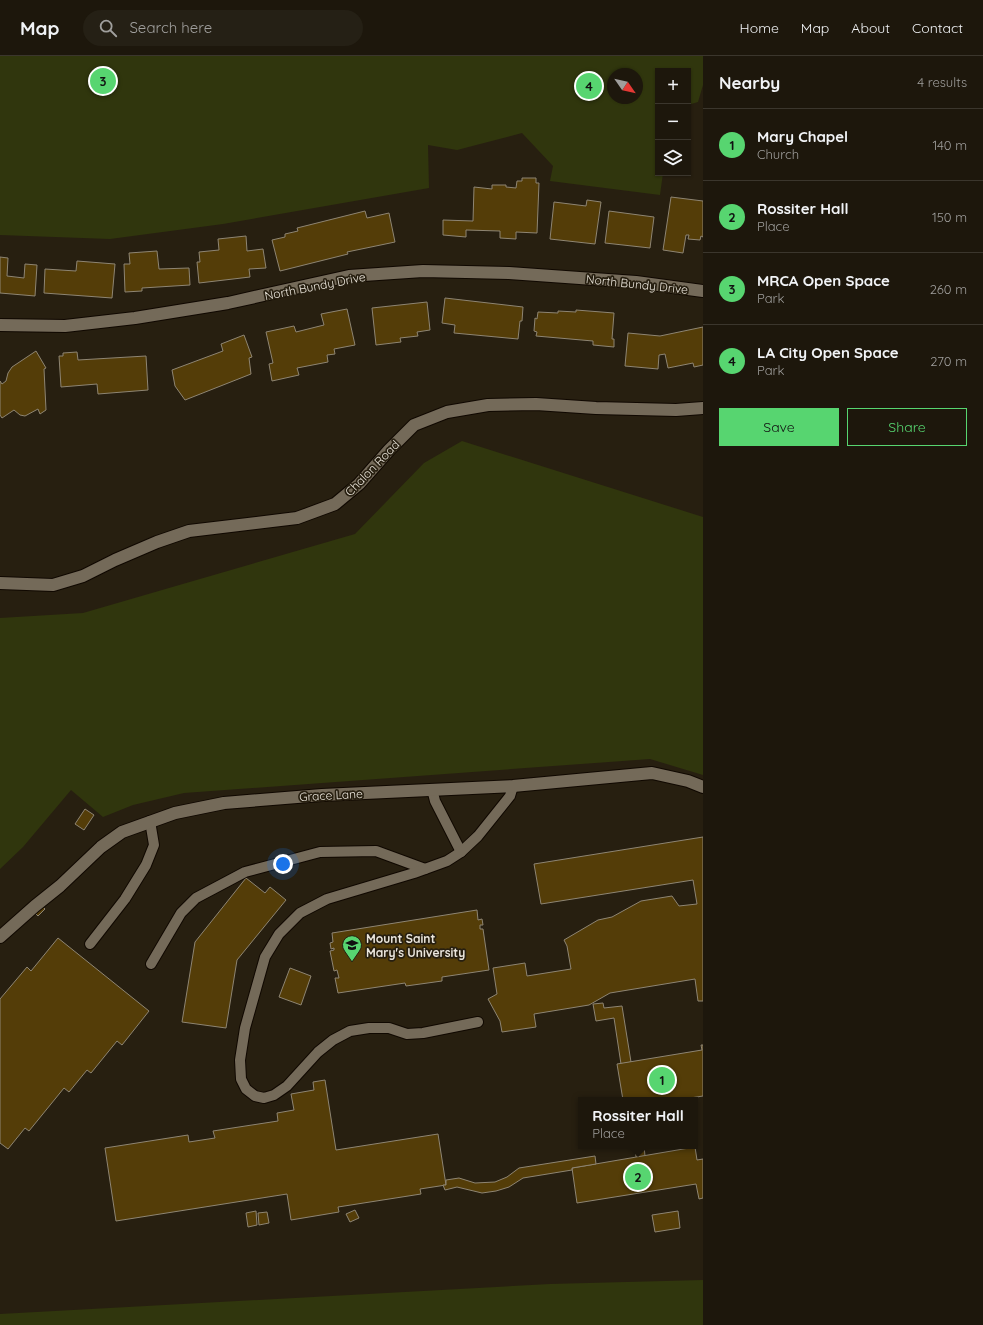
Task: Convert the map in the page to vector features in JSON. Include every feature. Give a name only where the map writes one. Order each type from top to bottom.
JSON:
[{"type":"street","name":"North Bundy Drive","points":[[0,325],[65,326],[135,318],[228,303],[349,276],[423,271],[509,273],[636,282],[703,291]]},
{"type":"street","name":"Chalon Road","points":[[0,584],[53,585],[83,576],[156,542],[189,532],[298,518],[335,504],[359,484],[389,450],[414,425],[447,412],[488,405],[536,404],[596,408],[676,410],[703,408]]},
{"type":"street","name":"Grace Lane","points":[[0,937],[34,906],[60,886],[101,847],[122,832],[175,813],[224,803],[322,795],[513,786],[652,773],[703,786]]},
{"type":"lane","points":[[478,1022],[423,1033],[407,1034],[389,1028],[369,1028],[350,1031],[333,1040],[318,1052],[287,1086],[274,1095],[264,1098],[255,1096],[246,1089],[241,1079],[240,1060],[245,1028],[265,957],[279,934],[300,913],[327,899],[414,873],[447,861],[461,852],[478,836],[510,796],[513,786]]},
{"type":"lane","points":[[432,790],[435,801],[461,852]]},
{"type":"lane","points":[[90,944],[125,899],[146,865],[154,845],[150,821]]},
{"type":"lane","points":[[151,964],[181,913],[196,898],[245,872],[320,852],[368,851],[376,851],[425,869]]},
{"type":"green space","points":[[0,56],[703,56],[703,85],[698,102],[691,104],[691,68],[655,68],[655,176],[663,176],[660,195],[550,181],[553,166],[522,133],[457,150],[428,145],[429,188],[223,224],[110,239],[0,235]]},
{"type":"green space","points":[[462,441],[703,517],[703,775],[650,759],[184,793],[133,805],[103,817],[71,790],[23,847],[0,869],[0,618],[83,613],[355,534],[424,463]]},
{"type":"green space","points":[[703,1280],[703,1325],[0,1325],[0,1314],[550,1284]]},
{"type":"building","points":[[522,178],[536,178],[536,183],[539,183],[537,233],[516,232],[516,239],[500,238],[500,231],[466,230],[466,237],[443,235],[443,220],[473,221],[474,187],[492,189],[492,185],[506,185],[506,187],[516,188],[517,181],[522,181]]},
{"type":"building","points":[[671,197],[703,201],[703,237],[701,236],[700,240],[688,239],[689,235],[686,235],[683,253],[663,250]]},
{"type":"building","points":[[587,200],[601,202],[595,244],[550,239],[554,202],[586,206]]},
{"type":"building","points":[[365,211],[367,218],[389,213],[395,242],[347,252],[348,254],[280,271],[272,240],[285,237],[285,234],[298,231],[297,228]]},
{"type":"building","points":[[609,211],[654,217],[650,248],[605,243]]},
{"type":"building","points":[[246,236],[247,251],[263,249],[266,268],[249,269],[250,277],[199,283],[197,262],[200,262],[199,252],[219,250],[218,239]]},
{"type":"building","points":[[157,251],[159,269],[189,268],[190,285],[142,288],[142,291],[125,292],[124,264],[130,264],[129,253]]},
{"type":"building","points":[[0,257],[8,258],[7,276],[24,278],[25,264],[37,265],[35,296],[0,293]]},
{"type":"building","points":[[77,261],[115,264],[112,298],[44,293],[45,269],[76,271]]},
{"type":"building","points":[[445,298],[523,307],[518,339],[454,333],[455,325],[442,323]]},
{"type":"building","points":[[427,302],[430,330],[417,332],[418,336],[400,338],[401,342],[376,345],[372,308]]},
{"type":"building","points":[[347,309],[355,345],[334,349],[335,354],[327,355],[328,362],[297,368],[299,375],[272,381],[269,364],[273,363],[266,332],[294,326],[296,332],[324,325],[321,314]]},
{"type":"building","points":[[576,310],[614,313],[612,339],[614,339],[614,347],[593,345],[593,341],[536,336],[537,332],[534,331],[535,318],[537,319],[538,312],[558,313],[558,311],[576,312]]},
{"type":"building","points":[[703,327],[703,365],[694,367],[693,363],[668,368],[665,354],[659,355],[658,369],[625,366],[628,333],[660,336]]},
{"type":"building","points":[[244,335],[252,357],[249,358],[251,374],[185,400],[175,386],[172,370],[223,351],[221,344]]},
{"type":"building","points":[[36,351],[46,368],[44,369],[46,410],[40,414],[38,409],[25,416],[20,415],[14,410],[2,418],[0,415],[0,381],[2,384],[6,381],[8,373],[12,367]]},
{"type":"building","points":[[77,352],[78,360],[146,356],[148,390],[98,394],[97,384],[61,387],[59,356],[63,356],[63,353]]},
{"type":"building","points":[[85,809],[94,815],[84,830],[75,824]]},
{"type":"building","points":[[703,837],[703,1001],[698,1001],[695,979],[610,993],[589,1005],[534,1014],[536,1027],[502,1032],[500,1021],[488,999],[497,994],[493,968],[525,963],[527,976],[571,969],[567,946],[564,940],[598,920],[612,917],[641,901],[672,896],[679,906],[697,904],[693,880],[541,904],[534,864]]},
{"type":"building","points":[[246,878],[265,893],[270,887],[286,900],[237,960],[226,1028],[182,1022],[195,942]]},
{"type":"building","points":[[40,904],[45,909],[38,916],[33,911]]},
{"type":"building","points":[[477,910],[478,920],[482,919],[483,925],[480,925],[480,929],[483,929],[489,970],[442,977],[442,981],[406,986],[405,983],[338,993],[335,978],[339,978],[337,970],[334,971],[330,951],[334,950],[334,948],[331,949],[330,943],[333,942],[332,933]]},
{"type":"building","points":[[58,938],[149,1011],[122,1045],[117,1041],[91,1073],[87,1070],[69,1092],[64,1088],[29,1131],[25,1128],[8,1149],[0,1143],[0,999],[27,967],[31,971]]},
{"type":"building","points":[[290,968],[311,976],[301,1005],[279,997]]},
{"type":"building","points":[[603,1003],[604,1008],[622,1006],[631,1062],[621,1064],[614,1018],[596,1021],[593,1004]]},
{"type":"building","points":[[701,1045],[703,1045],[703,1096],[622,1097],[617,1064],[702,1050]]},
{"type":"building","points":[[325,1080],[336,1150],[438,1134],[446,1185],[420,1189],[421,1194],[338,1207],[339,1212],[291,1220],[287,1194],[116,1221],[105,1148],[188,1135],[189,1142],[215,1138],[213,1131],[278,1121],[277,1113],[294,1110],[291,1094],[314,1090],[313,1082]]},
{"type":"building","points":[[635,1149],[644,1149],[645,1156],[636,1157]]},
{"type":"building","points":[[683,1149],[695,1149],[697,1160],[703,1159],[703,1198],[699,1199],[696,1184],[577,1203],[572,1168]]},
{"type":"building","points":[[595,1156],[596,1164],[572,1168],[572,1170],[523,1178],[509,1187],[496,1191],[482,1193],[457,1187],[445,1190],[443,1185],[446,1185],[446,1180],[459,1178],[475,1183],[495,1182],[507,1177],[519,1168]]},
{"type":"building","points":[[355,1210],[359,1218],[350,1222],[346,1214]]},
{"type":"building","points":[[256,1211],[257,1225],[248,1227],[246,1213]]},
{"type":"building","points":[[678,1211],[680,1228],[655,1232],[652,1215]]},
{"type":"building","points":[[267,1212],[269,1223],[259,1225],[258,1213]]},
{"type":"place","name":"MRCA Open Space","points":[[103,81]]},
{"type":"place","name":"LA City Open Space","points":[[589,86]]},
{"type":"place","name":"Mount Saint Mary's University","points":[[352,962]]},
{"type":"place","name":"Mary Chapel","points":[[662,1080]]},
{"type":"place","name":"Rossiter Hall","points":[[638,1177]]}]
